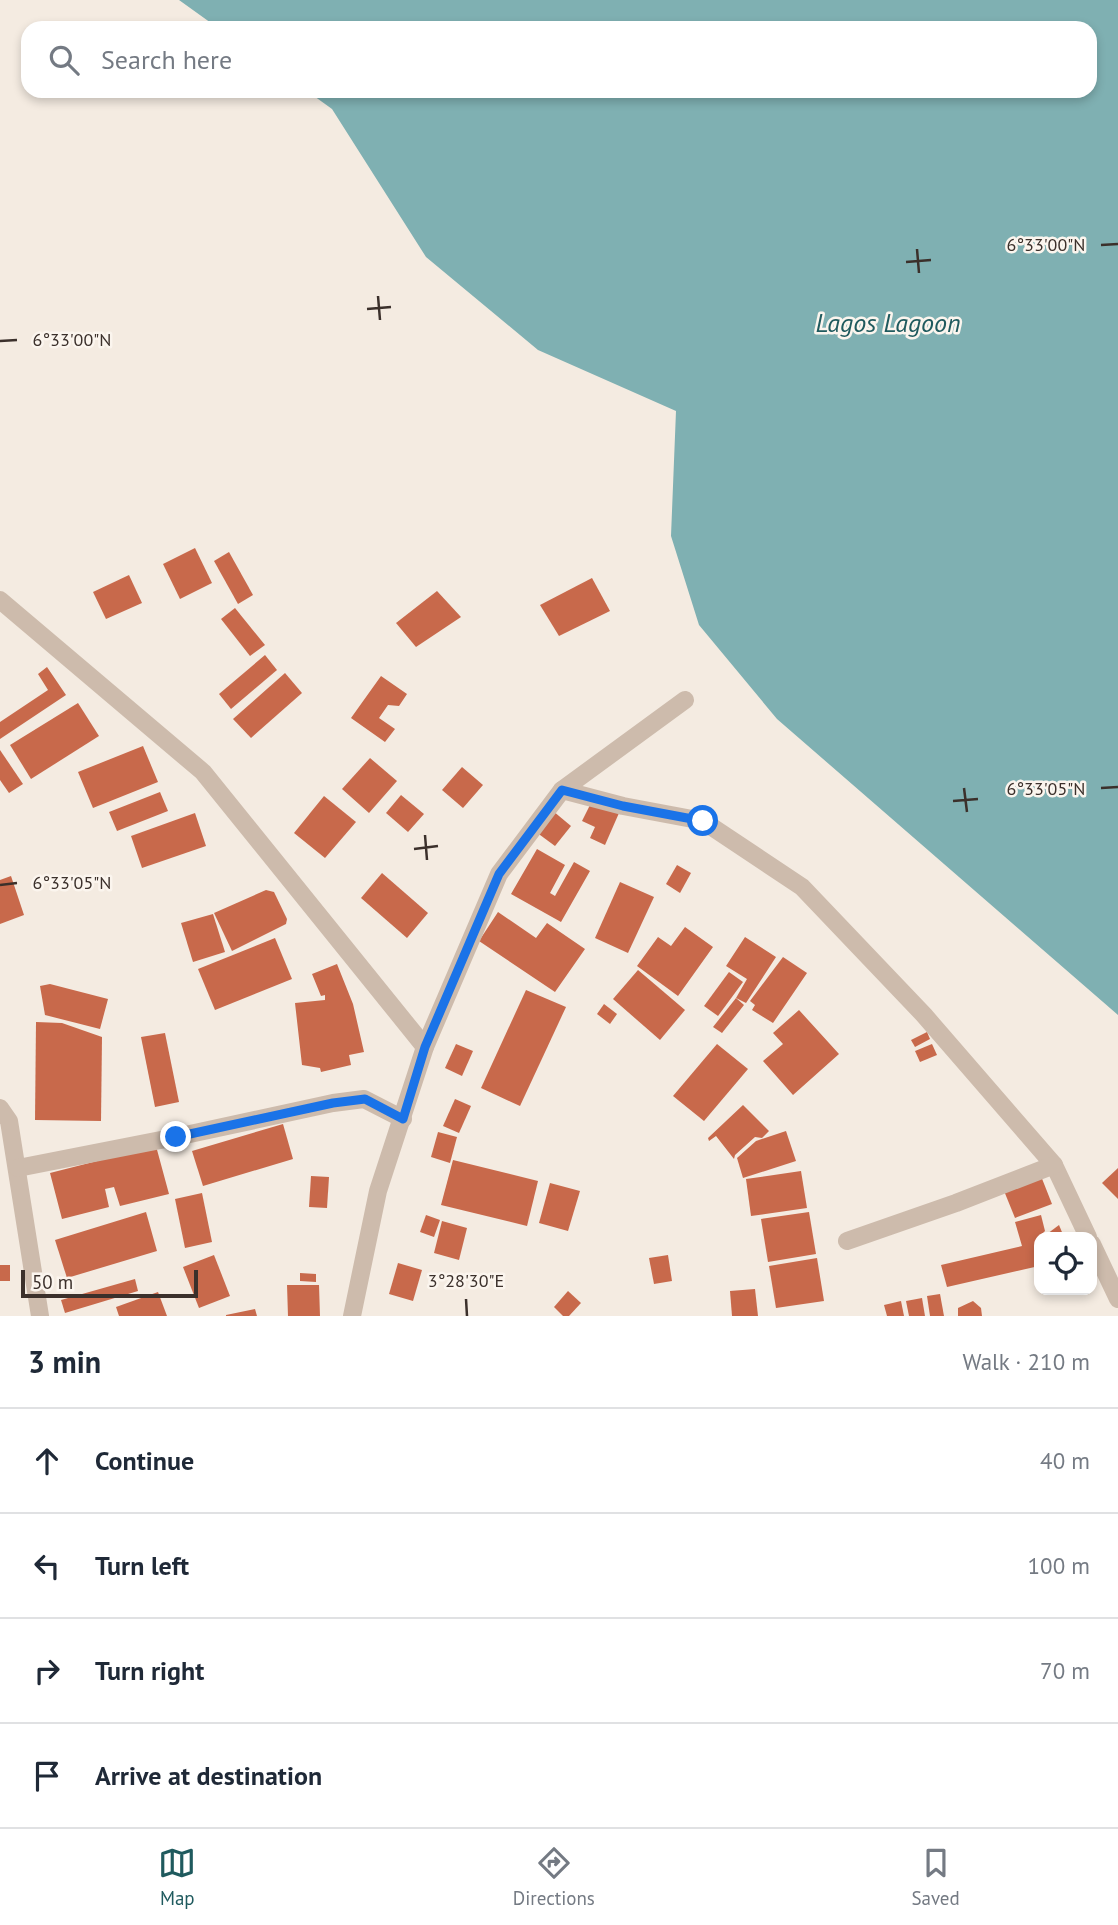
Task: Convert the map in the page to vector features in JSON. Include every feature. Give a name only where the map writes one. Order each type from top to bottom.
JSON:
[{"type":"street","points":[[0,600],[203,772],[425,1047]]},
{"type":"street","points":[[352,1316],[378,1191],[425,1047],[499,874],[562,790],[685,700]]},
{"type":"street","points":[[562,790],[623,806],[703,821],[802,887],[924,1015],[1054,1165],[1086,1232]]},
{"type":"street","points":[[18,1168],[333,1103],[365,1099],[403,1119]]},
{"type":"street","points":[[0,1108],[9,1121],[40,1316]]},
{"type":"street","points":[[847,1241],[1054,1165]]},
{"type":"street","points":[[1097,1255],[1118,1299]]},
{"type":"water","name":"Lagos Lagoon","points":[[179,0],[1118,0],[1118,1015],[777,719],[699,625],[671,536],[676,411],[538,350],[426,257],[332,109],[317,98],[1097,98],[1097,21],[208,21]]},
{"type":"building","points":[[195,548],[212,583],[180,599],[163,564]]},
{"type":"building","points":[[229,552],[253,595],[238,604],[214,561]]},
{"type":"building","points":[[129,575],[142,603],[106,619],[93,592]]},
{"type":"building","points":[[592,578],[610,611],[559,636],[540,605]]},
{"type":"building","points":[[437,591],[461,617],[416,647],[396,623]]},
{"type":"building","points":[[235,608],[265,645],[250,656],[221,619]]},
{"type":"building","points":[[265,655],[277,670],[231,709],[219,694]]},
{"type":"building","points":[[47,667],[66,695],[0,739],[0,722],[48,690],[38,674]]},
{"type":"building","points":[[285,673],[302,693],[251,738],[233,719]]},
{"type":"building","points":[[381,676],[407,694],[399,706],[388,705],[379,718],[395,729],[385,742],[351,718]]},
{"type":"building","points":[[78,703],[99,736],[31,779],[10,745]]},
{"type":"building","points":[[143,746],[158,782],[93,808],[78,772]]},
{"type":"building","points":[[0,750],[23,784],[9,793],[0,780]]},
{"type":"building","points":[[370,758],[397,781],[369,813],[342,789]]},
{"type":"building","points":[[462,767],[483,785],[463,808],[442,790]]},
{"type":"building","points":[[160,792],[168,811],[117,831],[109,812]]},
{"type":"building","points":[[401,795],[424,814],[408,832],[386,813]]},
{"type":"building","points":[[324,796],[356,822],[325,858],[294,833]]},
{"type":"building","points":[[592,801],[619,813],[605,845],[590,838],[595,827],[582,821]]},
{"type":"building","points":[[553,811],[571,826],[555,846],[536,832]]},
{"type":"building","points":[[195,813],[206,846],[142,868],[131,836]]},
{"type":"building","points":[[537,849],[565,865],[550,893],[555,896],[574,862],[590,871],[561,922],[511,894]]},
{"type":"building","points":[[677,865],[691,873],[680,893],[666,884]]},
{"type":"building","points":[[382,873],[428,913],[407,938],[361,898]]},
{"type":"building","points":[[11,876],[24,915],[0,924],[0,880]]},
{"type":"building","points":[[620,882],[654,897],[628,953],[595,938]]},
{"type":"building","points":[[266,890],[274,892],[287,919],[286,924],[232,951],[214,913]]},
{"type":"building","points":[[498,912],[536,938],[547,923],[585,949],[555,992],[479,941]]},
{"type":"building","points":[[213,914],[225,952],[193,962],[181,923]]},
{"type":"building","points":[[685,927],[713,947],[678,996],[637,966],[658,937],[671,946]]},
{"type":"building","points":[[745,937],[776,957],[746,1003],[736,998],[747,979],[726,966]]},
{"type":"building","points":[[275,938],[292,979],[215,1010],[198,969]]},
{"type":"building","points":[[783,957],[807,973],[773,1023],[752,1010],[755,1005],[750,1001]]},
{"type":"building","points":[[337,964],[353,1004],[364,1052],[349,1055],[351,1065],[321,1072],[320,1068],[302,1065],[295,1003],[325,1000],[325,995],[321,996],[312,974]]},
{"type":"building","points":[[638,970],[685,1010],[660,1040],[613,999]]},
{"type":"building","points":[[729,972],[743,982],[718,1016],[704,1006]]},
{"type":"building","points":[[50,984],[108,999],[100,1029],[45,1015],[40,986]]},
{"type":"building","points":[[526,990],[566,1007],[520,1106],[481,1088]]},
{"type":"building","points":[[736,998],[744,1005],[722,1033],[713,1027]]},
{"type":"building","points":[[604,1004],[617,1014],[610,1024],[597,1014]]},
{"type":"building","points":[[799,1010],[839,1054],[793,1095],[763,1061],[783,1044],[773,1033]]},
{"type":"building","points":[[36,1022],[62,1023],[102,1037],[101,1121],[35,1120]]},
{"type":"building","points":[[927,1032],[930,1039],[915,1047],[911,1040]]},
{"type":"building","points":[[165,1033],[179,1102],[155,1107],[141,1037]]},
{"type":"building","points":[[456,1044],[473,1051],[462,1076],[445,1068]]},
{"type":"building","points":[[717,1044],[748,1069],[704,1121],[673,1096]]},
{"type":"building","points":[[932,1044],[937,1055],[920,1062],[915,1051]]},
{"type":"building","points":[[455,1099],[471,1106],[459,1133],[443,1126]]},
{"type":"building","points":[[743,1105],[769,1131],[762,1138],[755,1137],[734,1159],[716,1136],[709,1141],[708,1138]]},
{"type":"building","points":[[283,1124],[293,1159],[203,1186],[192,1151]]},
{"type":"building","points":[[786,1131],[796,1161],[743,1178],[737,1158],[756,1141]]},
{"type":"building","points":[[438,1132],[457,1137],[450,1163],[431,1157]]},
{"type":"building","points":[[156,1146],[169,1194],[120,1206],[114,1187],[105,1189],[109,1207],[62,1219],[50,1173]]},
{"type":"building","points":[[453,1160],[538,1181],[527,1226],[441,1205]]},
{"type":"building","points":[[1118,1168],[1118,1199],[1102,1183]]},
{"type":"building","points":[[801,1171],[807,1208],[751,1216],[746,1179]]},
{"type":"building","points":[[1039,1171],[1052,1204],[1015,1218],[1002,1186]]},
{"type":"building","points":[[311,1176],[329,1177],[327,1208],[309,1207]]},
{"type":"building","points":[[550,1183],[580,1191],[568,1231],[539,1223]]},
{"type":"building","points":[[202,1193],[212,1242],[185,1248],[175,1199]]},
{"type":"building","points":[[146,1212],[157,1251],[67,1278],[55,1240]]},
{"type":"building","points":[[809,1212],[816,1254],[768,1262],[761,1219]]},
{"type":"building","points":[[426,1215],[440,1220],[434,1237],[420,1232]]},
{"type":"building","points":[[1041,1215],[1045,1231],[1034,1232],[1034,1267],[947,1287],[941,1265],[1022,1246],[1015,1222]]},
{"type":"building","points":[[442,1221],[467,1228],[459,1260],[434,1253]]},
{"type":"building","points":[[1059,1225],[1062,1232],[1050,1232]]},
{"type":"building","points":[[214,1255],[230,1296],[199,1308],[183,1267]]},
{"type":"building","points":[[668,1255],[672,1281],[654,1284],[649,1258]]},
{"type":"building","points":[[817,1258],[824,1301],[776,1308],[769,1266]]},
{"type":"building","points":[[398,1263],[422,1270],[413,1301],[389,1294]]},
{"type":"building","points":[[0,1265],[10,1265],[10,1281],[0,1281]]},
{"type":"building","points":[[300,1273],[316,1274],[316,1282],[300,1281]]},
{"type":"building","points":[[135,1279],[138,1291],[65,1313],[61,1300]]},
{"type":"building","points":[[287,1285],[319,1285],[320,1316],[288,1316]]},
{"type":"building","points":[[755,1289],[758,1316],[732,1316],[730,1291]]},
{"type":"building","points":[[568,1291],[581,1303],[569,1316],[563,1316],[554,1307]]},
{"type":"building","points":[[158,1292],[167,1316],[119,1316],[116,1307]]},
{"type":"building","points":[[940,1294],[944,1316],[930,1316],[927,1296]]},
{"type":"building","points":[[922,1298],[925,1316],[909,1316],[906,1301]]},
{"type":"building","points":[[901,1301],[904,1316],[887,1316],[884,1305]]},
{"type":"building","points":[[973,1301],[981,1308],[982,1316],[958,1316],[958,1308]]},
{"type":"building","points":[[255,1309],[257,1316],[226,1316],[226,1315]]},
{"type":"route","points":[[176,1137],[333,1103],[365,1099],[403,1119],[425,1047],[499,874],[562,790],[623,806],[703,821]]}]
